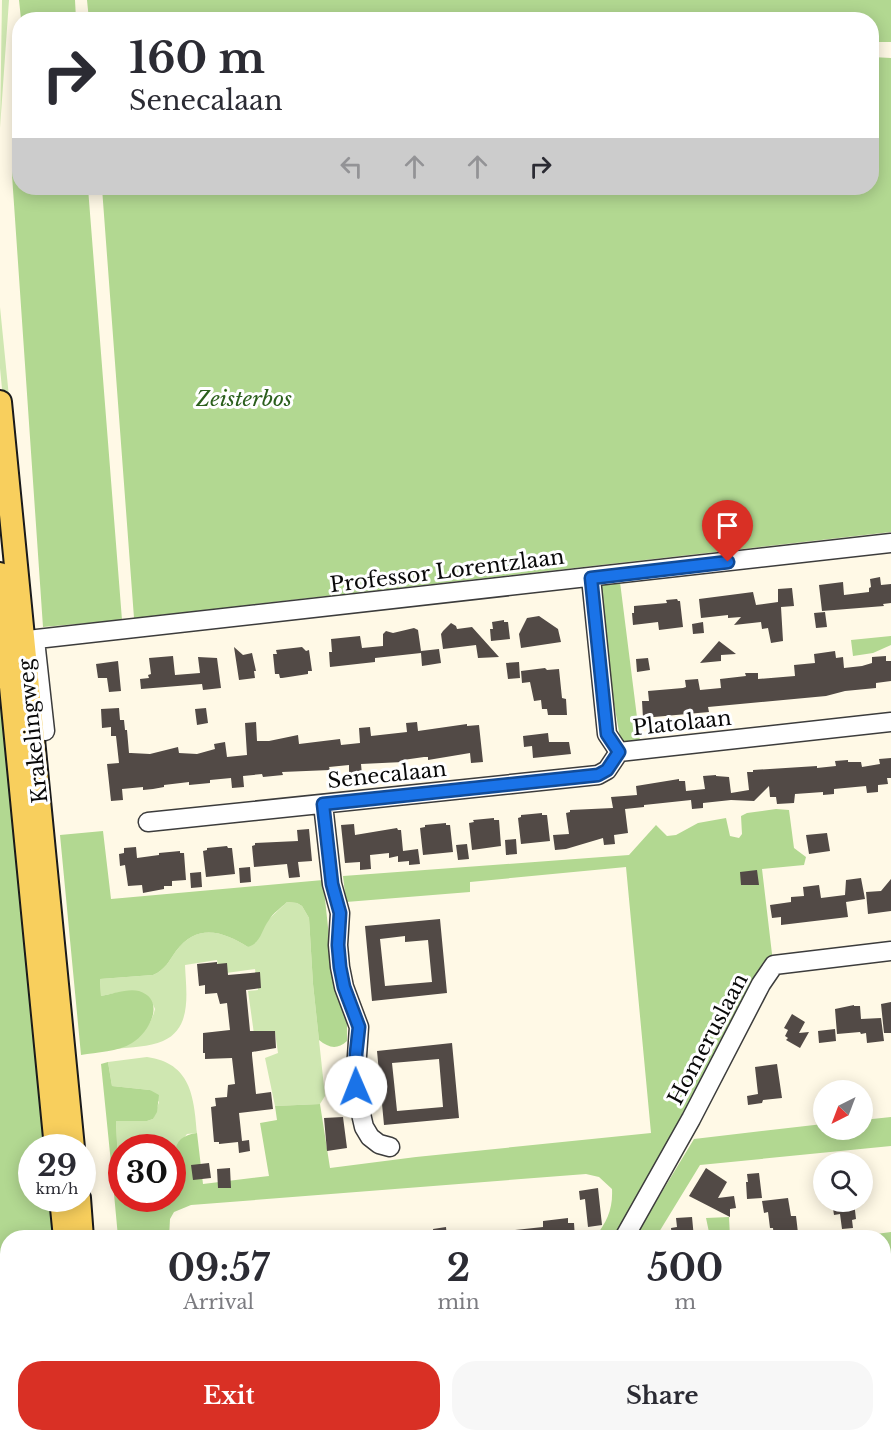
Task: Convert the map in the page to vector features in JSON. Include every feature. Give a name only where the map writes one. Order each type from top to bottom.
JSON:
[{"type":"main road","name":"Krakelingweg","points":[[0,402],[56,1062],[56,1134]]},
{"type":"main road","name":"Krakelingweg","points":[[0,574],[22,641]]},
{"type":"main road","name":"Krakelingweg","points":[[56,1062],[71,1134]]},
{"type":"main road","points":[[62,1212],[64,1230]]},
{"type":"main road","points":[[79,1212],[81,1230]]},
{"type":"street","name":"Professor Lorentzlaan","points":[[22,641],[891,543]]},
{"type":"street","name":"Platolaan","points":[[591,578],[607,734],[619,752],[891,722]]},
{"type":"street","name":"Krakelingweg","points":[[22,641],[45,731]]},
{"type":"street","name":"Senecalaan","points":[[148,822],[598,775],[607,770],[619,752]]},
{"type":"street","points":[[323,804],[332,884],[340,913],[338,945],[340,967],[344,987],[359,1027],[356,1070],[359,1105],[364,1126],[370,1137],[379,1144],[390,1147]]},
{"type":"street","name":"Homeruslaan","points":[[629,1230],[691,1119],[761,984],[774,964],[891,951]]},
{"type":"green space","points":[[2,0],[9,0],[0,128]]},
{"type":"green space","points":[[19,0],[75,0],[76,12],[20,12]]},
{"type":"green space","points":[[87,0],[891,0],[891,42],[879,42],[879,12],[88,12]]},
{"type":"green space","name":"Zeisterbos","points":[[879,57],[891,58],[891,532],[134,618],[103,195],[879,195]]},
{"type":"green space","points":[[13,195],[89,195],[122,620],[43,627]]},
{"type":"green space","points":[[0,307],[32,627],[24,618],[0,368]]},
{"type":"green space","points":[[620,582],[640,741],[621,743],[593,585]]},
{"type":"green space","points":[[891,636],[891,645],[873,653],[853,656],[851,640]]},
{"type":"green space","points":[[0,644],[51,1134],[18,1134],[18,1212],[58,1212],[60,1230],[0,1230]]},
{"type":"green space","points":[[776,809],[789,810],[794,848],[806,857],[804,865],[762,869],[772,954],[771,965],[623,1230],[600,1230],[608,1215],[612,1189],[599,1177],[586,1174],[186,1207],[186,1136],[197,1133],[203,1184],[269,1176],[260,1123],[277,1120],[275,1106],[320,1104],[330,1168],[651,1133],[626,867],[470,882],[470,892],[346,902],[343,876],[629,855],[656,825],[667,836],[676,835],[698,823],[726,818],[730,836],[739,838],[742,834],[741,816]]},
{"type":"green space","points":[[103,831],[111,899],[323,880],[332,965],[347,1019],[347,1041],[340,1046],[333,1047],[319,1040],[309,918],[302,906],[287,902],[271,917],[259,939],[253,945],[248,947],[220,934],[201,933],[184,942],[164,968],[153,975],[100,979],[101,996],[130,990],[147,995],[154,1009],[152,1017],[144,1032],[132,1043],[114,1050],[81,1055],[60,835]]},
{"type":"green space","points":[[287,902],[302,906],[309,918],[313,984],[325,1096],[320,1104],[275,1106],[265,1058],[278,1053],[275,1032],[254,1034],[248,991],[258,990],[255,969],[219,974],[217,960],[185,965],[186,1008],[179,1027],[173,1035],[146,1046],[116,1049],[141,1034],[155,1009],[146,996],[139,993],[125,992],[101,996],[100,979],[153,975],[164,968],[184,942],[201,933],[220,934],[248,947],[269,919]]},
{"type":"green space","points":[[147,1057],[173,1066],[181,1074],[191,1095],[197,1133],[186,1135],[117,1134],[116,1121],[153,1119],[159,1102],[150,1090],[112,1086],[108,1062]]},
{"type":"green space","points":[[108,1062],[112,1086],[150,1090],[159,1095],[157,1112],[153,1119],[116,1121],[117,1134],[108,1134],[101,1064]]},
{"type":"green space","points":[[891,1117],[891,1146],[700,1165],[660,1230],[639,1230],[694,1139],[813,1125],[813,1140],[873,1140],[873,1119]]},
{"type":"green space","points":[[116,1212],[174,1212],[170,1219],[169,1230],[117,1230]]},
{"type":"green space","points":[[729,1217],[730,1230],[709,1230],[706,1218]]},
{"type":"building","points":[[880,577],[881,585],[891,584],[891,603],[883,604],[884,606],[822,611],[819,585],[843,582],[844,595],[869,592],[870,579]]},
{"type":"building","points":[[792,588],[794,606],[781,607],[783,641],[771,643],[768,628],[762,629],[761,622],[734,625],[741,617],[728,618],[728,615],[701,618],[699,599],[753,592],[756,605],[778,602],[778,589]]},
{"type":"building","points":[[666,600],[680,601],[683,627],[659,630],[658,622],[633,625],[634,606],[667,603]]},
{"type":"building","points":[[825,612],[827,627],[816,628],[814,613]]},
{"type":"building","points":[[539,616],[558,629],[561,642],[521,648],[519,634],[527,618]]},
{"type":"building","points":[[504,620],[508,622],[510,639],[491,641],[492,622]]},
{"type":"building","points":[[703,622],[704,633],[693,634],[692,624]]},
{"type":"building","points":[[451,623],[457,629],[472,627],[499,657],[478,658],[476,645],[443,649],[441,634]]},
{"type":"building","points":[[414,628],[418,630],[421,651],[439,649],[441,663],[422,666],[421,653],[375,658],[375,662],[330,667],[331,639],[360,636],[362,648],[383,646],[383,634],[386,631],[393,633]]},
{"type":"building","points":[[719,641],[736,654],[721,655],[721,661],[700,663]]},
{"type":"building","points":[[234,647],[243,655],[252,653],[256,671],[254,671],[255,678],[239,680]]},
{"type":"building","points":[[302,647],[306,651],[309,650],[312,671],[308,671],[308,674],[282,678],[279,674],[275,674],[273,654],[277,654],[276,650]]},
{"type":"building","points":[[835,651],[836,658],[843,657],[844,668],[862,666],[872,663],[872,657],[886,656],[886,661],[891,661],[891,681],[876,683],[876,688],[845,691],[826,696],[708,707],[709,712],[643,718],[642,701],[649,701],[648,691],[683,688],[686,687],[685,680],[698,679],[700,690],[721,688],[720,679],[746,676],[745,673],[758,673],[758,679],[795,676],[794,665],[815,663],[814,654]]},
{"type":"building","points":[[173,656],[175,675],[200,673],[198,657],[217,658],[221,688],[203,690],[202,684],[141,689],[140,679],[149,678],[148,675],[151,674],[149,658]]},
{"type":"building","points":[[648,658],[650,670],[637,672],[636,659]]},
{"type":"building","points":[[118,661],[121,691],[109,692],[107,678],[98,678],[96,664]]},
{"type":"building","points":[[519,662],[520,678],[508,679],[506,663]]},
{"type":"building","points":[[545,668],[547,670],[559,669],[562,698],[566,699],[567,715],[548,715],[547,709],[542,709],[541,700],[534,701],[530,682],[522,683],[521,671]]},
{"type":"building","points":[[119,708],[120,720],[124,720],[125,730],[127,730],[129,753],[150,754],[178,747],[179,753],[197,754],[215,749],[214,744],[225,742],[227,757],[247,755],[245,723],[256,722],[257,741],[298,735],[299,744],[340,739],[341,745],[360,743],[359,728],[370,727],[371,736],[407,732],[406,723],[417,722],[418,731],[467,724],[467,726],[479,725],[483,762],[471,763],[470,753],[428,760],[428,757],[424,757],[403,760],[403,762],[361,764],[362,775],[349,776],[349,765],[329,767],[330,770],[282,772],[283,775],[243,776],[244,787],[232,788],[231,778],[210,780],[210,783],[189,785],[189,782],[164,785],[164,787],[153,789],[143,790],[143,787],[122,789],[123,800],[111,801],[107,764],[119,763],[116,736],[111,736],[111,727],[102,728],[101,709]]},
{"type":"building","points":[[206,708],[208,723],[197,725],[195,709]]},
{"type":"building","points":[[548,733],[549,742],[569,742],[571,754],[533,758],[532,746],[524,747],[523,736]]},
{"type":"building","points":[[891,758],[891,778],[887,778],[888,784],[878,785],[878,792],[867,793],[866,786],[834,789],[834,794],[823,795],[823,792],[795,794],[794,803],[777,804],[776,797],[770,797],[769,786],[754,801],[731,800],[703,803],[703,808],[692,809],[691,800],[644,805],[644,807],[625,809],[628,833],[614,835],[615,844],[604,845],[603,838],[555,850],[553,835],[569,834],[566,813],[570,810],[613,808],[611,797],[637,795],[636,786],[679,779],[679,781],[685,781],[686,791],[705,789],[703,776],[716,775],[729,777],[731,793],[749,790],[747,772],[753,772],[753,770],[836,766],[835,761],[848,760],[848,762],[861,762],[862,767],[880,764],[879,759]]},
{"type":"building","points":[[542,813],[542,815],[547,815],[550,841],[521,844],[518,818],[521,815]]},
{"type":"building","points":[[494,818],[494,820],[499,820],[501,846],[472,850],[469,823],[474,822],[473,820]]},
{"type":"building","points":[[446,823],[450,825],[453,852],[423,855],[420,828],[425,825]]},
{"type":"building","points":[[354,824],[355,835],[397,828],[401,830],[403,851],[418,849],[420,864],[409,865],[409,861],[398,862],[398,856],[389,858],[389,853],[370,855],[371,869],[360,870],[360,862],[345,863],[341,825]]},
{"type":"building","points":[[309,829],[312,861],[298,862],[300,877],[289,878],[287,864],[254,867],[252,846],[255,843],[298,841],[297,830]]},
{"type":"building","points":[[827,833],[830,851],[809,854],[806,835]]},
{"type":"building","points":[[516,839],[517,854],[506,855],[505,840]]},
{"type":"building","points":[[467,844],[469,859],[458,860],[456,845]]},
{"type":"building","points":[[227,846],[232,848],[235,874],[206,877],[203,851],[207,848]]},
{"type":"building","points":[[136,847],[137,858],[159,855],[159,853],[180,851],[184,853],[186,880],[172,881],[172,886],[164,886],[164,889],[143,893],[142,885],[128,886],[125,865],[120,866],[119,854],[124,853],[124,848]]},
{"type":"building","points":[[250,867],[251,882],[240,883],[239,868]]},
{"type":"building","points":[[757,870],[759,885],[741,885],[740,872]]},
{"type":"building","points":[[201,872],[202,887],[191,888],[190,873]]},
{"type":"building","points":[[861,878],[865,899],[846,902],[848,917],[781,925],[781,917],[772,918],[770,905],[791,902],[791,897],[804,896],[803,887],[819,885],[821,898],[845,895],[846,880]]},
{"type":"building","points":[[891,879],[891,911],[868,914],[866,892],[881,891]]},
{"type":"building","points":[[440,919],[447,993],[372,1001],[365,926]],"holes":[[[405,936],[405,942],[428,940],[432,982],[385,986],[380,939]]]},
{"type":"building","points":[[217,962],[217,964],[227,963],[228,975],[260,972],[261,988],[246,990],[250,1031],[275,1031],[276,1048],[252,1052],[256,1094],[271,1092],[273,1109],[239,1113],[242,1141],[249,1140],[250,1151],[239,1153],[238,1142],[219,1144],[219,1142],[214,1142],[211,1107],[216,1106],[215,1098],[227,1097],[228,1085],[235,1084],[232,1058],[205,1059],[205,1053],[203,1053],[203,1033],[230,1030],[227,1003],[220,1004],[217,993],[205,994],[205,985],[199,986],[197,964]]},
{"type":"building","points":[[891,1002],[891,1033],[884,1033],[881,1004]]},
{"type":"building","points":[[860,1006],[861,1019],[881,1018],[884,1041],[867,1043],[866,1033],[861,1034],[860,1032],[837,1034],[835,1009]]},
{"type":"building","points":[[792,1014],[805,1022],[799,1033],[809,1032],[800,1048],[786,1040],[788,1038],[785,1036],[788,1030],[784,1028]]},
{"type":"building","points":[[835,1029],[836,1041],[819,1043],[818,1031]]},
{"type":"building","points":[[452,1043],[459,1118],[384,1125],[377,1051]],"holes":[[[439,1059],[443,1107],[397,1111],[392,1063]]]},
{"type":"building","points":[[777,1064],[782,1098],[763,1100],[762,1103],[748,1105],[747,1096],[758,1094],[755,1067]]},
{"type":"building","points":[[343,1117],[347,1148],[327,1151],[324,1118]]},
{"type":"building","points":[[209,1163],[211,1178],[193,1180],[191,1165]]},
{"type":"building","points":[[230,1168],[231,1188],[218,1188],[217,1169]]},
{"type":"building","points":[[706,1168],[727,1182],[718,1198],[734,1196],[736,1208],[730,1209],[730,1217],[689,1196]]},
{"type":"building","points":[[759,1173],[762,1198],[747,1199],[747,1174]]},
{"type":"building","points":[[598,1188],[602,1225],[588,1227],[585,1199],[580,1200],[579,1191]]},
{"type":"building","points":[[788,1198],[791,1216],[796,1216],[798,1230],[770,1228],[768,1212],[764,1213],[762,1201]]},
{"type":"building","points":[[834,1212],[855,1212],[856,1219],[852,1220],[853,1228],[842,1229],[840,1214],[834,1215]]},
{"type":"building","points":[[692,1217],[693,1230],[671,1230],[671,1228],[677,1227],[676,1218]]},
{"type":"building","points":[[568,1218],[568,1223],[574,1223],[574,1230],[515,1230],[543,1227],[543,1221]]},
{"type":"building","points":[[446,1227],[446,1230],[433,1230]]},
{"type":"route","points":[[356,1087],[359,1027],[344,987],[340,967],[338,945],[340,913],[332,884],[323,804],[598,775],[607,770],[619,752],[607,734],[591,578],[728,562]]}]
